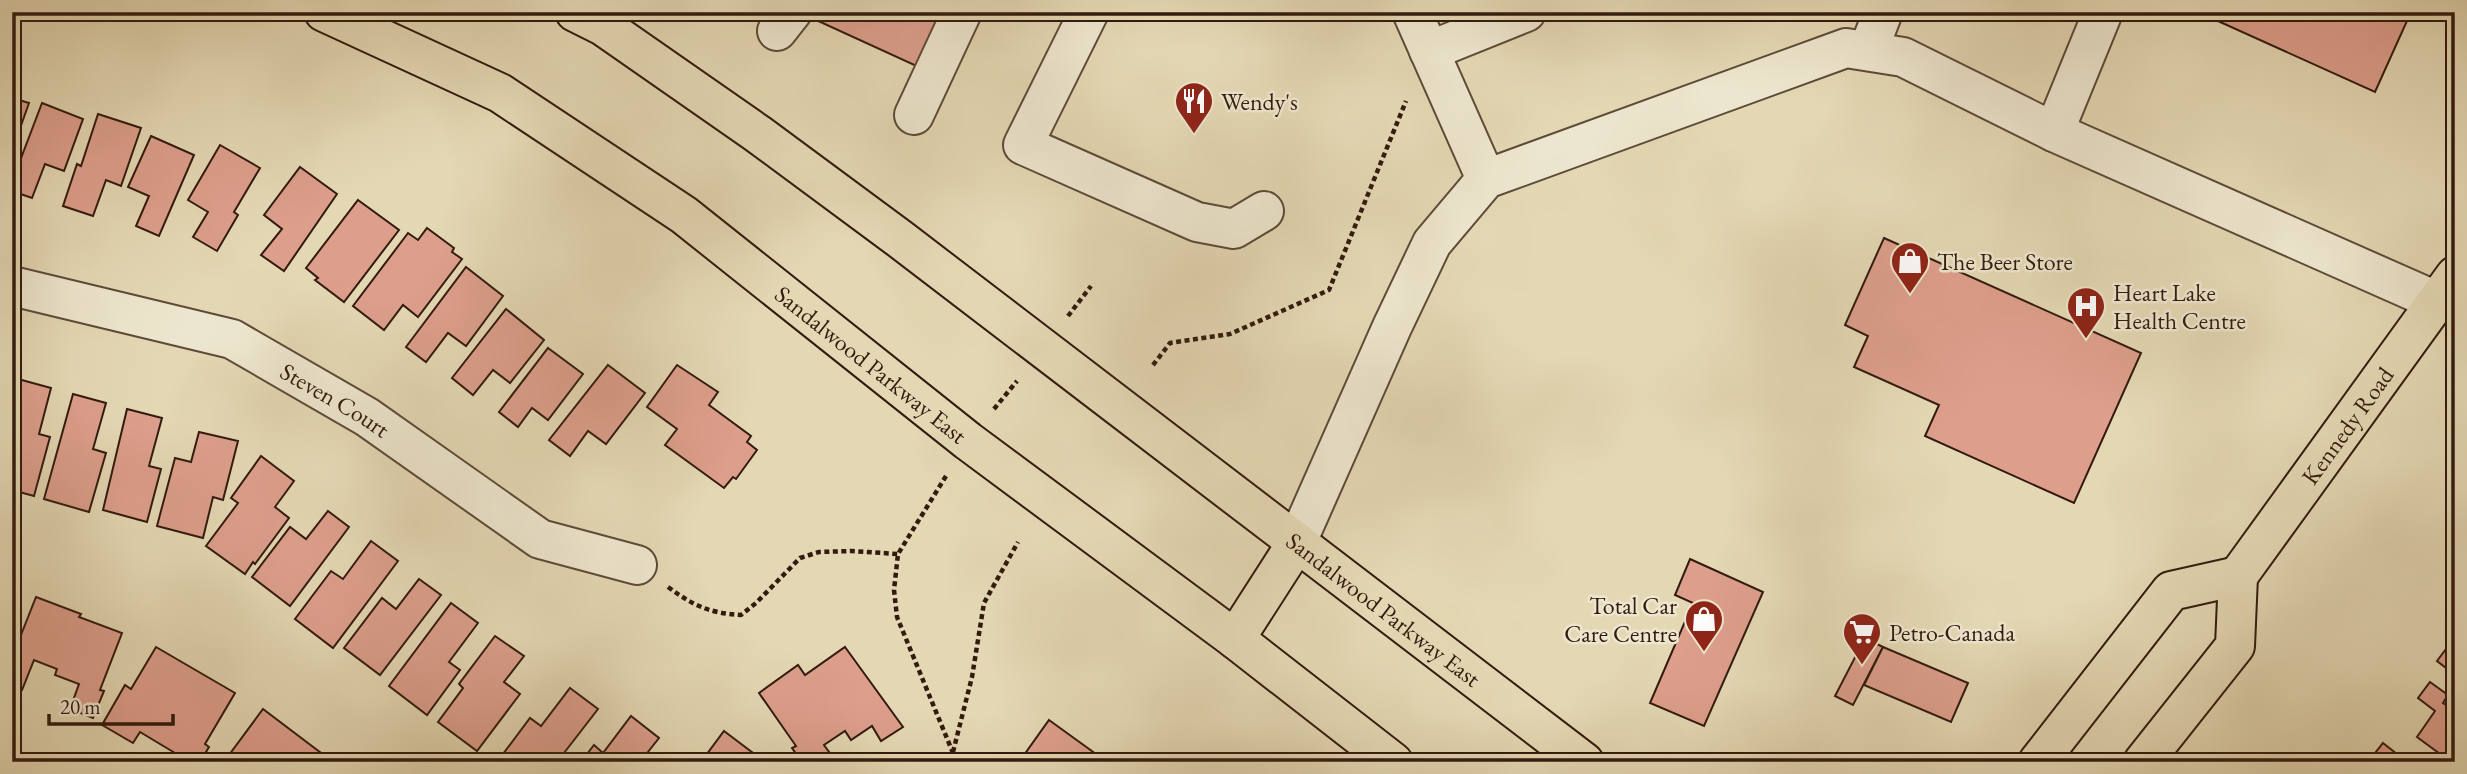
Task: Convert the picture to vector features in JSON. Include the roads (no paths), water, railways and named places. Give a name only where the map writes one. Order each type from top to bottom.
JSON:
[{"type":"main road","name":"Sandalwood Parkway East","points":[[324,12],[500,93],[673,207],[968,440],[1235,639],[1393,762]]},
{"type":"main road","name":"Sandalwood Parkway East","points":[[575,12],[603,26],[758,134],[1584,762]]},
{"type":"main road","name":"Kennedy Road","points":[[2238,576],[2445,289]]},
{"type":"main road","points":[[1235,639],[1296,544]]},
{"type":"main road","points":[[2038,762],[2171,591],[2238,576],[2235,646],[2143,762]]},
{"type":"street","points":[[914,115],[962,12]]},
{"type":"street","points":[[1090,12],[1023,145],[1197,222],[1234,229],[1265,211]]},
{"type":"street","points":[[1412,12],[1486,179]]},
{"type":"street","points":[[1429,51],[1526,12]]},
{"type":"street","points":[[1868,51],[1883,12]]},
{"type":"street","points":[[2054,132],[2103,12]]},
{"type":"street","points":[[1296,544],[1432,243],[1486,179],[1846,48],[1903,57],[2054,132],[2445,289]]},
{"type":"street","name":"Steven Court","points":[[12,286],[232,339],[367,416],[540,539],[637,565]]},
{"type":"place","name":"Wendy's","points":[[1194,135]]},
{"type":"place","name":"The Beer Store","points":[[1910,295]]},
{"type":"place","name":"Heart Lake Health Centre","points":[[2086,340]]},
{"type":"place","name":"Total Car Care Centre","points":[[1704,653]]},
{"type":"place","name":"Petro-Canada","points":[[1862,666]]}]
